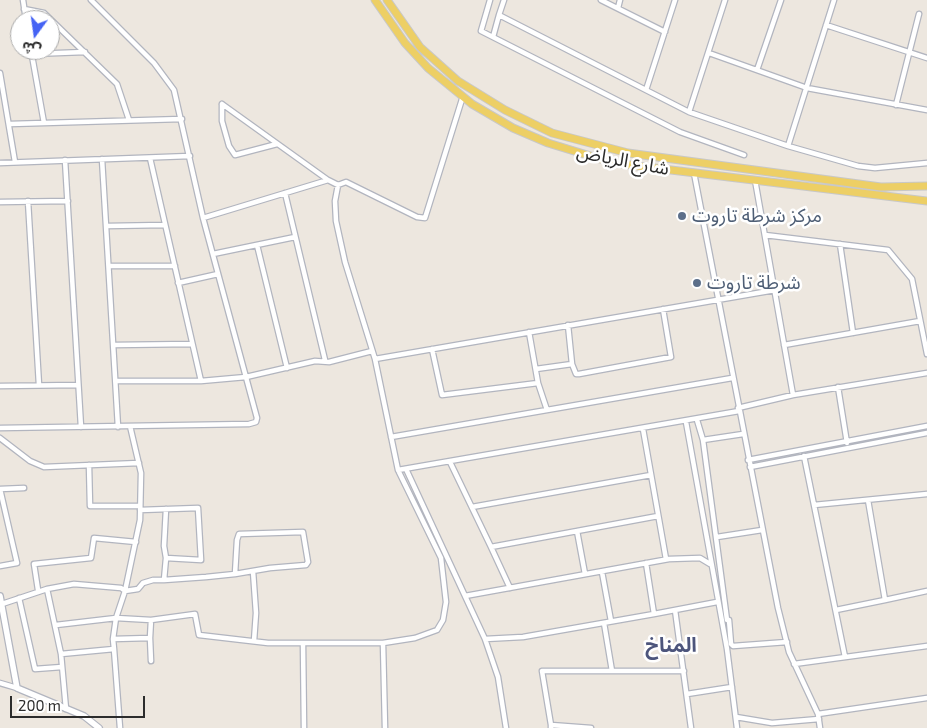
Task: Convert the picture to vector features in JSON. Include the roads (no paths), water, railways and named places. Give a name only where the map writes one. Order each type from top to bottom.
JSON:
[{"type":"main road","name":"شارع الرياض","points":[[375,0],[404,43],[428,68],[463,96],[513,128],[548,144],[610,162],[927,201]]},
{"type":"main road","name":"شارع الرياض","points":[[387,0],[420,47],[458,81],[505,110],[552,133],[638,154],[880,187],[927,186]]},
{"type":"street","points":[[23,0],[24,9],[44,13],[117,84],[128,120]]},
{"type":"street","points":[[0,428],[118,427],[256,422],[258,418],[203,218],[174,90],[159,70],[91,0]]},
{"type":"street","points":[[490,0],[481,31],[680,132],[744,155]]},
{"type":"street","points":[[493,37],[504,0]]},
{"type":"street","points":[[601,0],[665,32]]},
{"type":"street","points":[[618,8],[620,0]]},
{"type":"street","points":[[646,90],[675,0]]},
{"type":"street","points":[[689,112],[725,0]]},
{"type":"street","points":[[757,70],[780,0]]},
{"type":"street","points":[[788,146],[834,0]]},
{"type":"street","points":[[896,105],[919,14]]},
{"type":"street","points":[[499,15],[689,112],[788,146],[866,167],[927,163]]},
{"type":"street","points":[[826,25],[927,58]]},
{"type":"street","points":[[60,52],[85,52]]},
{"type":"street","points":[[709,53],[807,88],[927,110]]},
{"type":"street","points":[[33,60],[44,123]]},
{"type":"street","points":[[0,72],[15,162]]},
{"type":"street","points":[[277,144],[235,155],[229,146],[222,121],[222,104],[328,180],[338,185],[346,182],[417,217],[425,218],[463,96]]},
{"type":"street","points":[[10,124],[182,119]]},
{"type":"street","points":[[0,163],[190,156]]},
{"type":"street","points":[[150,158],[201,381]]},
{"type":"street","points":[[102,159],[118,427]]},
{"type":"street","points":[[65,160],[81,427]]},
{"type":"street","points":[[694,173],[748,460],[787,642],[794,664],[818,716],[820,728]]},
{"type":"street","points":[[203,218],[328,180]]},
{"type":"street","points":[[755,180],[793,395]]},
{"type":"street","points":[[56,625],[116,618],[151,620],[195,614],[199,635],[303,644],[382,643],[415,638],[437,630],[443,620],[446,602],[441,558],[398,470],[375,359],[345,262],[336,220],[335,201],[338,185]]},
{"type":"street","points":[[284,193],[325,360]]},
{"type":"street","points":[[28,201],[39,385]]},
{"type":"street","points":[[0,202],[68,201]]},
{"type":"street","points":[[107,226],[165,225]]},
{"type":"street","points":[[765,235],[888,250],[912,280],[927,354]]},
{"type":"street","points":[[213,254],[295,237]]},
{"type":"street","points":[[840,244],[853,333]]},
{"type":"street","points":[[257,245],[286,368]]},
{"type":"street","points":[[109,266],[174,266]]},
{"type":"street","points":[[178,283],[218,274]]},
{"type":"street","points":[[375,359],[775,290]]},
{"type":"street","points":[[568,325],[572,364],[576,374],[579,374],[671,357],[663,309]]},
{"type":"street","points":[[784,345],[920,320],[927,316]]},
{"type":"street","points":[[529,332],[538,383],[547,410]]},
{"type":"street","points":[[114,344],[192,344]]},
{"type":"street","points":[[432,349],[442,395],[538,383]]},
{"type":"street","points":[[116,382],[201,381],[246,377],[325,360],[329,362],[372,351]]},
{"type":"street","points":[[536,370],[572,364]]},
{"type":"street","points":[[398,470],[697,420],[793,395],[927,373]]},
{"type":"street","points":[[391,437],[732,378]]},
{"type":"street","points":[[0,386],[78,385]]},
{"type":"street","points":[[838,387],[848,448]]},
{"type":"street","points":[[697,420],[703,440],[731,644],[787,642]]},
{"type":"street","points":[[686,422],[732,688],[737,728]]},
{"type":"street","points":[[120,728],[113,639],[116,618],[125,591],[136,542],[142,473],[130,426]]},
{"type":"street","points":[[748,460],[927,426]]},
{"type":"street","points":[[643,429],[666,559]]},
{"type":"street","points":[[750,467],[927,432]]},
{"type":"street","points":[[703,440],[744,434]]},
{"type":"street","points":[[0,438],[30,461],[44,467],[139,463]]},
{"type":"street","points":[[804,456],[845,657]]},
{"type":"street","points":[[450,462],[510,588]]},
{"type":"street","points":[[89,465],[90,506],[166,509],[198,508],[202,560],[166,558]]},
{"type":"street","points":[[406,468],[485,639],[498,677],[506,728]]},
{"type":"street","points":[[472,508],[650,475]]},
{"type":"street","points":[[0,566],[17,563],[0,489],[24,488]]},
{"type":"street","points":[[814,505],[927,494]]},
{"type":"street","points":[[868,500],[885,600]]},
{"type":"street","points":[[164,580],[166,509]]},
{"type":"street","points":[[491,547],[658,516]]},
{"type":"street","points":[[717,537],[762,530]]},
{"type":"street","points":[[577,531],[585,574]]},
{"type":"street","points":[[2,604],[38,590],[74,584],[121,588],[125,591],[138,589],[143,583],[153,580],[234,574],[306,565],[308,562],[303,532],[239,534],[236,540],[234,574]]},
{"type":"street","points":[[38,590],[34,564],[91,558],[94,538],[136,542]]},
{"type":"street","points":[[465,596],[666,559],[700,558],[710,564]]},
{"type":"street","points":[[646,563],[654,614]]},
{"type":"street","points":[[253,571],[256,613],[254,641]]},
{"type":"street","points":[[602,572],[611,621]]},
{"type":"street","points":[[48,589],[61,654],[66,710]]},
{"type":"street","points":[[836,610],[927,591]]},
{"type":"street","points":[[0,596],[16,688]]},
{"type":"street","points":[[19,598],[35,669],[62,667]]},
{"type":"street","points":[[485,639],[522,637],[717,602]]},
{"type":"street","points":[[675,610],[691,728]]},
{"type":"street","points":[[151,620],[151,661]]},
{"type":"street","points":[[604,622],[612,671]]},
{"type":"street","points":[[113,639],[150,638]]},
{"type":"street","points":[[382,643],[385,728]]},
{"type":"street","points":[[303,644],[304,728]]},
{"type":"street","points":[[794,664],[927,646]]},
{"type":"street","points":[[61,654],[114,649]]},
{"type":"street","points":[[591,728],[551,726],[542,671],[684,671]]},
{"type":"street","points":[[0,683],[84,716],[99,728]]},
{"type":"street","points":[[687,694],[732,688]]},
{"type":"street","points":[[736,717],[772,723],[927,698]]},
{"type":"place","name":"مركز شرطة تاروت","points":[[682,216]]},
{"type":"place","name":"شرطة تاروت","points":[[697,283]]},
{"type":"district","name":"المناخ","points":[[671,645]]}]
